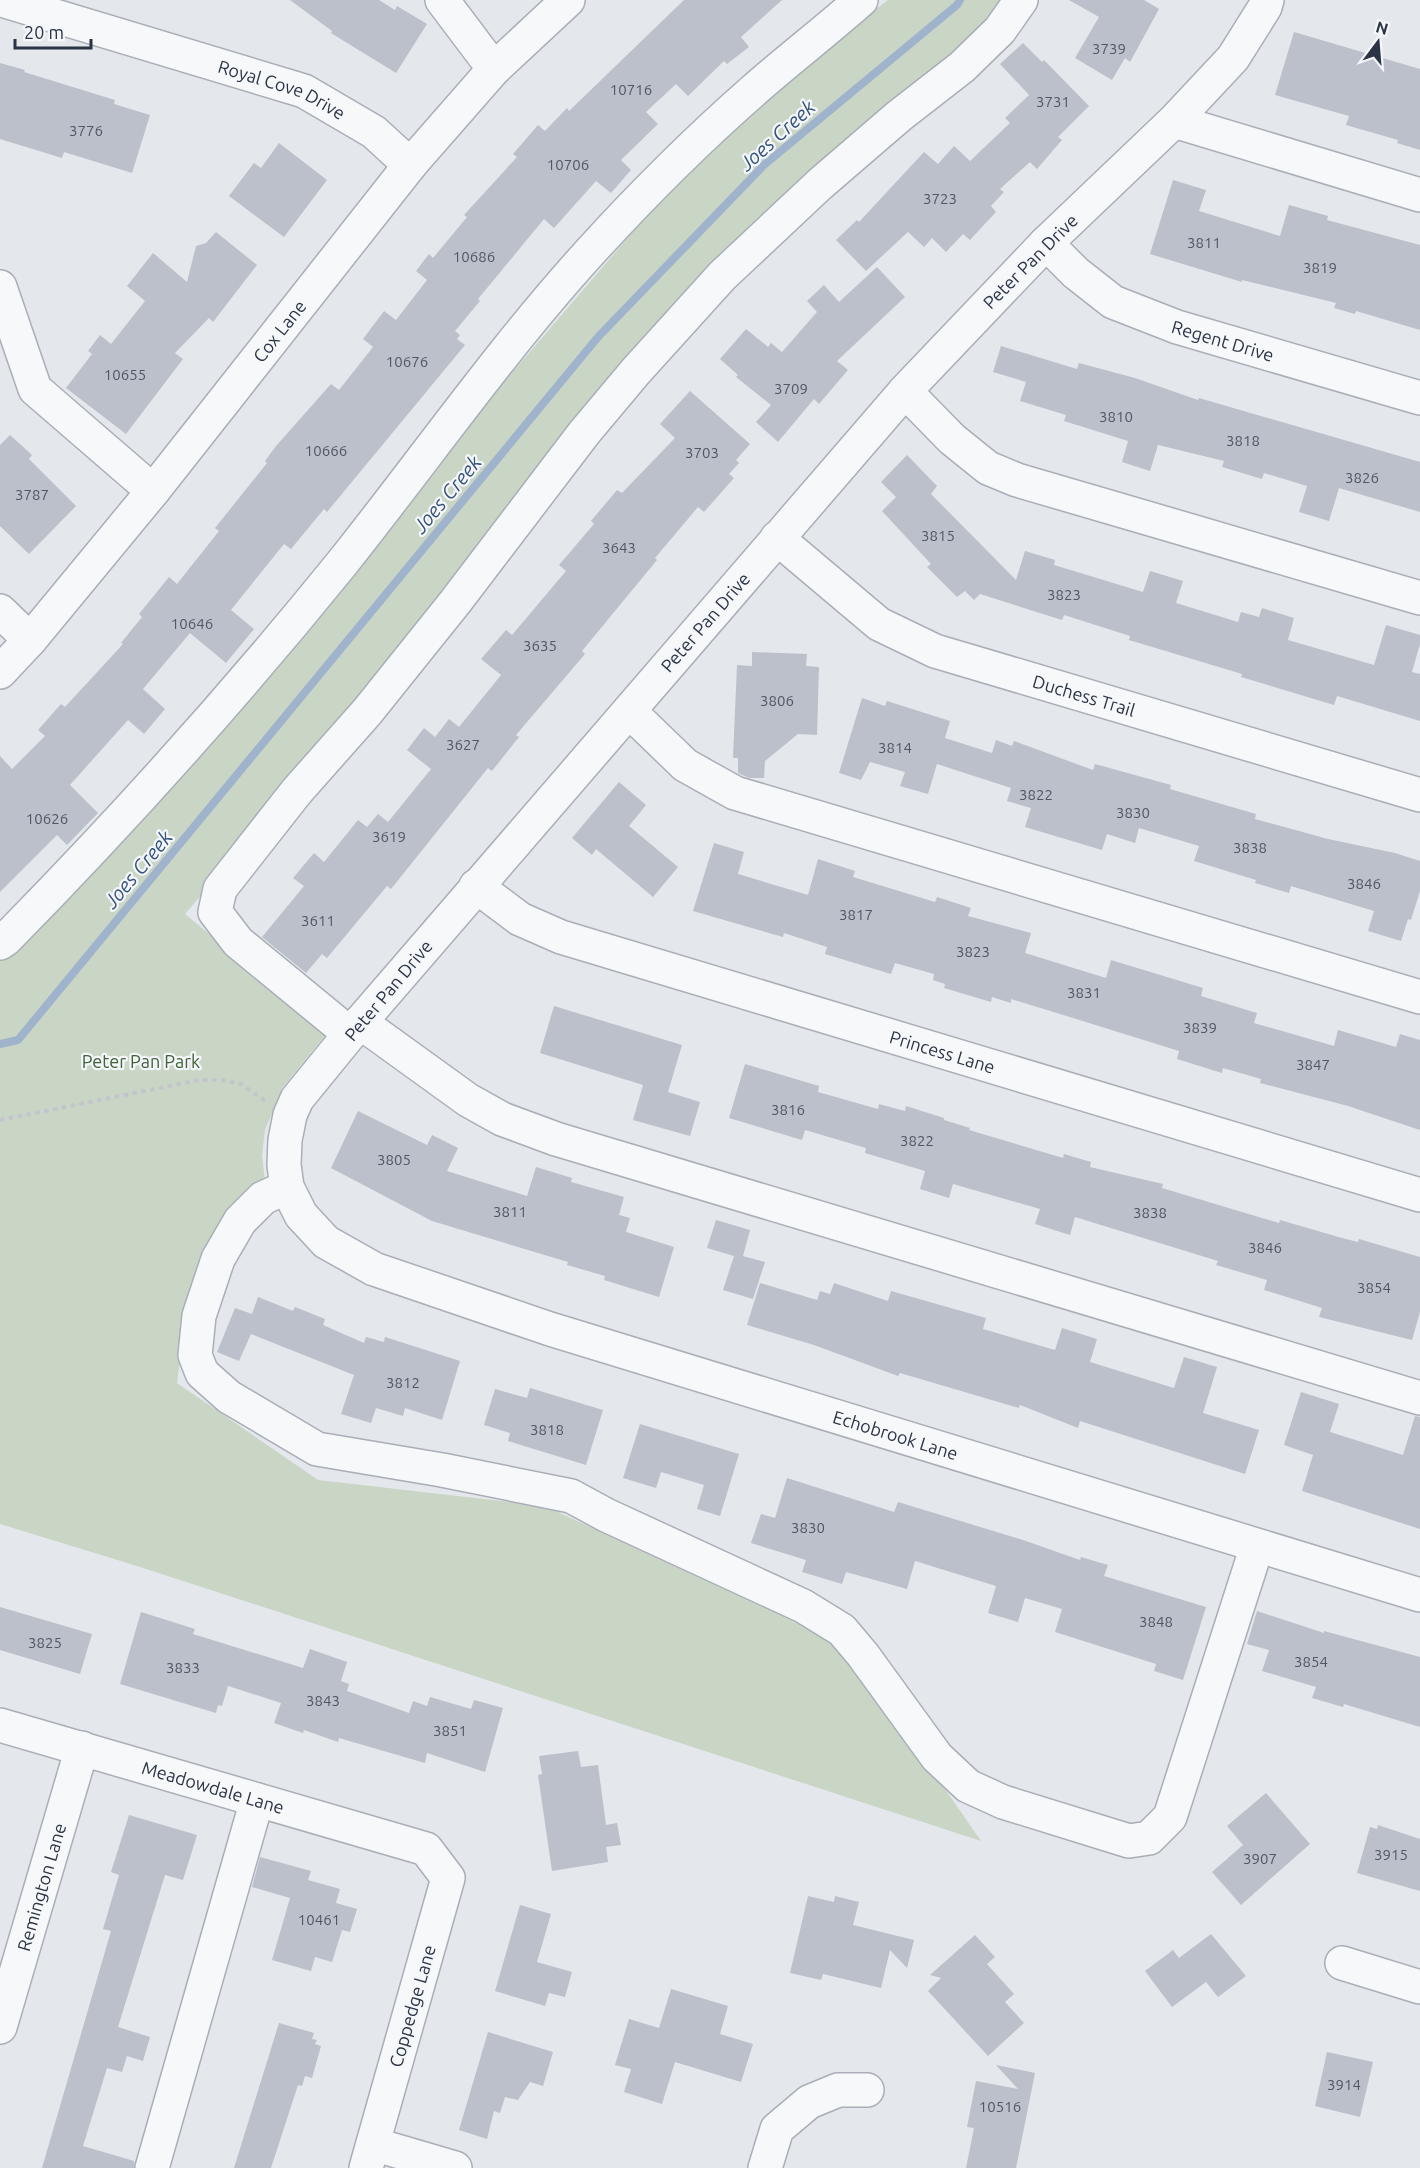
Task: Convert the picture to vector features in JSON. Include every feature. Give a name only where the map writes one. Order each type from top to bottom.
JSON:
[{"type":"street","name":"Royal Cove Drive","points":[[2,0],[303,91],[374,132],[410,165]]},
{"type":"street","points":[[442,0],[494,69]]},
{"type":"street","name":"Cox Lane","points":[[0,672],[30,640],[153,490],[410,165],[494,69],[568,0]]},
{"type":"street","points":[[0,943],[78,866],[267,654],[344,561],[531,320],[590,252],[661,177],[745,99],[861,0]]},
{"type":"street","points":[[1021,0],[1000,30],[962,67],[820,184],[722,276],[675,328],[584,433],[456,601],[367,712],[297,791],[220,889],[215,912],[238,942],[355,1028],[502,1119],[556,1139],[1420,1398]]},
{"type":"street","name":"Peter Pan Drive","points":[[374,1269],[326,1242],[301,1215],[287,1187],[285,1140],[290,1114],[297,1099],[476,886],[905,391],[1046,243],[1174,121],[1233,58],[1268,0]]},
{"type":"street","points":[[1174,121],[1420,195]]},
{"type":"street","name":"Regent Drive","points":[[1046,243],[1076,273],[1113,302],[1177,327],[1420,398]]},
{"type":"street","points":[[0,287],[35,389],[153,490]]},
{"type":"street","points":[[905,391],[951,439],[988,468],[1017,480],[1420,598]]},
{"type":"street","name":"Duchess Trail","points":[[777,538],[879,624],[935,651],[1420,795]]},
{"type":"street","points":[[0,611],[30,640]]},
{"type":"street","points":[[629,711],[685,765],[735,794],[1420,997]]},
{"type":"street","name":"Princess Lane","points":[[476,886],[520,919],[561,938],[1420,1195]]},
{"type":"street","points":[[287,1187],[263,1198],[240,1221],[218,1259],[199,1316],[195,1355],[202,1373],[222,1391],[317,1449],[420,1466],[571,1496],[606,1515],[803,1606],[842,1630],[863,1655],[937,1757],[968,1786],[1003,1803],[1129,1841],[1149,1838],[1170,1817],[1257,1546]]},
{"type":"street","name":"Echobrook Lane","points":[[374,1269],[550,1329],[1420,1595]]},
{"type":"street","name":"Meadowdale Lane","points":[[0,1725],[426,1849]]},
{"type":"street","name":"Remington Lane","points":[[0,2027],[82,1748]]},
{"type":"street","points":[[152,2168],[257,1800]]},
{"type":"street","name":"Coppedge Lane","points":[[370,2156],[448,1878],[426,1849]]},
{"type":"street","points":[[1342,1963],[1420,1987]]},
{"type":"street","points":[[765,2168],[777,2129],[808,2102],[838,2090],[867,2090]]},
{"type":"street","points":[[370,2156],[455,2168]]},
{"type":"path","points":[[0,1120],[199,1080],[221,1080],[249,1088],[263,1100],[290,1114]]},
{"type":"green space","name":"Peter Pan Park","points":[[888,0],[1025,0],[819,182],[185,914],[328,1032],[283,1087],[265,1130],[262,1156],[266,1188],[183,1337],[177,1383],[318,1480],[545,1506],[846,1646],[981,1841],[137,1566],[0,1524],[0,961],[13,955],[733,115]]},
{"type":"building","points":[[290,0],[379,0],[395,10],[397,6],[427,24],[396,73],[331,33],[332,31]]},
{"type":"building","points":[[684,0],[782,0],[741,37],[749,47],[727,64],[724,61],[688,96],[676,84],[646,112],[658,124],[621,160],[631,170],[611,193],[596,181],[554,228],[544,219],[478,299],[480,301],[455,331],[460,335],[457,339],[465,345],[327,512],[324,509],[291,549],[284,544],[231,610],[254,629],[226,663],[190,633],[143,689],[165,709],[144,734],[128,720],[70,785],[98,813],[67,845],[57,835],[0,892],[0,756],[12,769],[45,736],[38,730],[61,704],[65,707],[123,644],[121,643],[142,617],[139,614],[169,577],[177,584],[219,531],[215,528],[267,463],[265,461],[276,446],[331,384],[339,390],[373,347],[363,339],[384,311],[396,320],[427,280],[416,271],[429,254],[433,258],[467,217],[464,215],[517,157],[513,154],[538,125],[545,131],[567,108],[569,111]]},
{"type":"building","points":[[1069,0],[1144,0],[1159,9],[1130,62],[1125,58],[1112,80],[1075,58],[1099,17]]},
{"type":"building","points":[[1294,32],[1420,69],[1420,150],[1397,143],[1398,140],[1346,125],[1349,116],[1275,95]]},
{"type":"building","points":[[1023,43],[1042,62],[1044,60],[1089,106],[1058,137],[1062,140],[1037,169],[1030,162],[1000,189],[1004,192],[991,206],[996,212],[970,240],[963,234],[946,252],[932,238],[924,247],[908,232],[866,271],[836,240],[857,220],[859,222],[924,152],[938,164],[954,146],[970,161],[1010,123],[1005,118],[1029,95],[1000,64]]},
{"type":"building","points":[[0,63],[115,100],[114,104],[150,115],[132,173],[64,152],[62,158],[0,139]]},
{"type":"building","points":[[279,143],[327,180],[284,237],[229,196],[254,163],[261,168]]},
{"type":"building","points":[[1173,180],[1206,190],[1199,211],[1280,236],[1289,205],[1328,216],[1327,220],[1420,245],[1420,330],[1356,311],[1355,314],[1334,308],[1336,303],[1242,280],[1242,282],[1150,254]]},
{"type":"building","points":[[216,232],[257,265],[213,322],[209,318],[175,353],[183,359],[126,434],[66,388],[92,354],[88,351],[100,335],[111,344],[145,301],[127,286],[153,253],[187,282],[196,246],[206,243]]},
{"type":"building","points":[[877,267],[905,297],[837,361],[848,370],[819,404],[814,399],[778,442],[756,422],[771,405],[736,377],[738,375],[720,359],[746,329],[768,347],[771,343],[782,352],[817,312],[807,301],[824,285],[839,302]]},
{"type":"building","points":[[1001,346],[1077,369],[1079,363],[1135,378],[1198,400],[1199,398],[1420,462],[1420,512],[1339,488],[1329,521],[1299,512],[1307,486],[1264,473],[1262,479],[1222,467],[1224,461],[1158,445],[1150,471],[1122,462],[1128,441],[1064,421],[1066,415],[1020,401],[1026,382],[993,372]]},
{"type":"building","points":[[690,391],[750,444],[736,460],[739,463],[729,474],[734,478],[704,512],[698,507],[655,558],[657,560],[582,651],[585,654],[516,735],[519,737],[492,771],[488,768],[391,889],[387,886],[327,958],[322,954],[306,973],[262,937],[304,886],[293,878],[314,853],[324,862],[358,820],[367,827],[378,814],[388,822],[431,769],[407,750],[424,728],[435,737],[449,719],[459,727],[501,675],[481,659],[506,630],[512,635],[566,571],[559,565],[594,524],[591,521],[617,490],[622,493],[675,438],[660,424]]},
{"type":"building","points":[[10,435],[32,455],[29,459],[76,506],[29,554],[0,526],[0,445]]},
{"type":"building","points":[[907,455],[937,486],[931,494],[1016,580],[1025,551],[1055,560],[1054,565],[1143,592],[1150,571],[1183,581],[1176,603],[1238,622],[1241,612],[1259,617],[1262,608],[1294,618],[1288,640],[1374,665],[1386,625],[1420,635],[1420,644],[1412,672],[1420,674],[1420,721],[1337,696],[1334,705],[1129,640],[1130,636],[1064,615],[1062,620],[980,594],[974,600],[965,591],[957,597],[927,567],[931,564],[882,511],[896,497],[881,482]]},
{"type":"building","points":[[752,652],[807,654],[806,666],[819,667],[817,735],[798,734],[765,761],[764,778],[749,778],[738,773],[738,758],[733,758],[737,665],[752,666]]},
{"type":"building","points":[[862,698],[885,706],[887,701],[950,721],[945,738],[992,753],[996,740],[1012,746],[1014,741],[1093,770],[1095,764],[1171,785],[1170,789],[1256,814],[1255,819],[1420,861],[1420,891],[1411,920],[1408,919],[1401,941],[1368,931],[1374,911],[1291,886],[1289,893],[1255,883],[1256,880],[1194,861],[1199,846],[1139,828],[1135,843],[1107,834],[1102,850],[1025,827],[1031,808],[1007,801],[1011,788],[937,764],[928,794],[900,786],[905,772],[870,762],[861,780],[839,773]]},
{"type":"building","points":[[619,782],[646,805],[629,826],[678,867],[653,897],[596,849],[592,855],[572,838]]},
{"type":"building","points":[[714,843],[744,852],[738,874],[808,895],[818,859],[855,871],[853,877],[935,902],[937,897],[971,908],[968,916],[1031,933],[1025,953],[1106,978],[1111,960],[1203,988],[1201,996],[1257,1013],[1254,1023],[1334,1046],[1338,1030],[1396,1047],[1400,1034],[1420,1040],[1420,1130],[1348,1106],[1260,1083],[1261,1079],[1223,1068],[1222,1073],[1177,1059],[1179,1051],[1011,999],[1011,1003],[992,997],[991,1002],[944,988],[945,984],[933,980],[934,974],[895,963],[891,974],[825,954],[827,947],[784,933],[783,937],[693,911]]},
{"type":"building","points":[[554,1006],[682,1045],[668,1092],[700,1102],[690,1136],[633,1120],[643,1085],[540,1053]]},
{"type":"building","points":[[745,1064],[819,1086],[818,1092],[878,1109],[879,1104],[905,1111],[906,1106],[944,1118],[944,1120],[970,1128],[969,1130],[1063,1158],[1064,1154],[1091,1162],[1090,1167],[1163,1184],[1162,1188],[1279,1223],[1280,1220],[1358,1242],[1359,1239],[1420,1257],[1420,1312],[1412,1340],[1319,1317],[1322,1308],[1264,1290],[1267,1280],[1216,1265],[1218,1261],[1075,1217],[1070,1235],[1035,1224],[1040,1209],[953,1184],[949,1198],[920,1189],[925,1171],[865,1153],[866,1148],[805,1130],[802,1140],[729,1118]]},
{"type":"building","points":[[358,1111],[427,1145],[432,1135],[458,1148],[447,1171],[527,1196],[536,1167],[572,1178],[571,1182],[624,1197],[619,1215],[630,1218],[626,1232],[674,1247],[659,1297],[604,1280],[605,1276],[567,1265],[568,1262],[432,1221],[331,1168]]},
{"type":"building","points":[[716,1220],[750,1230],[743,1256],[765,1262],[753,1299],[723,1290],[734,1256],[707,1248]]},
{"type":"building","points":[[760,1283],[817,1300],[820,1291],[830,1294],[834,1283],[888,1301],[891,1291],[986,1318],[983,1329],[1055,1350],[1062,1328],[1097,1339],[1090,1362],[1174,1388],[1184,1357],[1217,1367],[1203,1413],[1259,1430],[1245,1474],[1080,1421],[1078,1428],[1020,1405],[1019,1408],[900,1373],[898,1376],[814,1345],[747,1325]]},
{"type":"building","points":[[258,1297],[293,1311],[295,1307],[325,1319],[323,1325],[364,1343],[366,1337],[384,1342],[385,1337],[460,1361],[442,1420],[405,1408],[403,1416],[376,1408],[371,1423],[341,1414],[354,1375],[251,1334],[239,1361],[217,1352],[235,1308],[252,1314]]},
{"type":"building","points":[[530,1388],[603,1410],[586,1465],[508,1441],[510,1433],[484,1425],[495,1389],[527,1398]]},
{"type":"building","points":[[1301,1392],[1339,1404],[1330,1432],[1403,1455],[1415,1416],[1420,1417],[1420,1529],[1302,1491],[1313,1455],[1284,1445]]},
{"type":"building","points":[[640,1424],[739,1454],[720,1516],[697,1509],[704,1485],[661,1472],[656,1488],[623,1478]]},
{"type":"building","points":[[787,1478],[894,1512],[898,1502],[1080,1560],[1081,1557],[1108,1565],[1104,1576],[1206,1607],[1183,1680],[1154,1671],[1156,1664],[1055,1632],[1062,1609],[1025,1598],[1018,1622],[988,1613],[996,1586],[915,1561],[907,1589],[846,1572],[842,1584],[802,1572],[806,1560],[751,1543],[761,1514],[775,1518]]},
{"type":"building","points":[[0,1607],[92,1634],[80,1674],[0,1650]]},
{"type":"building","points":[[1257,1611],[1324,1633],[1324,1631],[1420,1657],[1420,1727],[1344,1704],[1343,1707],[1312,1698],[1316,1687],[1262,1671],[1269,1650],[1247,1644]]},
{"type":"building","points":[[141,1612],[195,1629],[193,1634],[303,1668],[310,1649],[347,1662],[341,1681],[349,1684],[347,1691],[409,1713],[413,1701],[427,1706],[430,1697],[471,1709],[474,1700],[503,1708],[485,1772],[427,1753],[425,1763],[339,1738],[338,1742],[304,1730],[303,1733],[274,1723],[281,1703],[228,1686],[222,1706],[218,1705],[216,1713],[120,1684]]},
{"type":"building","points":[[578,1751],[581,1767],[598,1765],[606,1825],[617,1823],[621,1845],[606,1847],[608,1862],[552,1871],[538,1775],[542,1774],[539,1756]]},
{"type":"building","points":[[1266,1793],[1310,1844],[1241,1905],[1212,1872],[1243,1845],[1227,1826]]},
{"type":"building","points":[[129,1815],[197,1835],[183,1880],[165,1875],[118,2027],[150,2037],[143,2061],[127,2056],[122,2072],[107,2068],[83,2146],[134,2161],[134,2168],[42,2168],[111,1931],[103,1929],[119,1875],[111,1872]]},
{"type":"building","points":[[1378,1825],[1420,1839],[1420,1891],[1357,1873],[1370,1827],[1377,1829]]},
{"type":"building","points":[[260,1857],[311,1871],[308,1880],[340,1889],[336,1903],[357,1909],[350,1932],[342,1930],[332,1962],[315,1957],[311,1971],[272,1960],[290,1898],[252,1887]]},
{"type":"building","points":[[808,1896],[834,1902],[835,1896],[859,1902],[853,1925],[914,1940],[907,1968],[890,1950],[881,1988],[823,1974],[821,1980],[790,1973]]},
{"type":"building","points":[[520,1905],[551,1914],[537,1962],[572,1972],[565,1997],[549,1993],[545,2006],[495,1991]]},
{"type":"building","points":[[1211,1934],[1246,1976],[1218,1997],[1206,1982],[1172,2007],[1145,1971],[1173,1950],[1179,1958]]},
{"type":"building","points":[[975,1935],[995,1957],[987,1964],[1014,1994],[1005,2002],[1024,2023],[988,2056],[928,1991],[941,1978],[930,1975]]},
{"type":"building","points":[[671,1989],[728,2006],[720,2034],[753,2044],[741,2082],[675,2062],[662,2104],[624,2092],[631,2069],[615,2065],[629,2019],[659,2028]]},
{"type":"building","points":[[279,2023],[314,2033],[312,2039],[317,2040],[315,2044],[321,2046],[312,2078],[305,2076],[302,2086],[298,2085],[271,2168],[234,2168]]},
{"type":"building","points":[[488,2032],[553,2052],[543,2086],[530,2082],[518,2100],[505,2097],[500,2113],[494,2111],[487,2139],[459,2130]]},
{"type":"building","points":[[1327,2052],[1373,2062],[1360,2117],[1315,2106]]},
{"type":"building","points":[[996,2065],[1035,2073],[1016,2168],[966,2168],[974,2128],[967,2127],[976,2081],[1018,2089]]},
{"type":"waterway","name":"Joes Creek","points":[[0,1044],[18,1040],[598,337],[764,165],[957,5],[960,0]]}]
